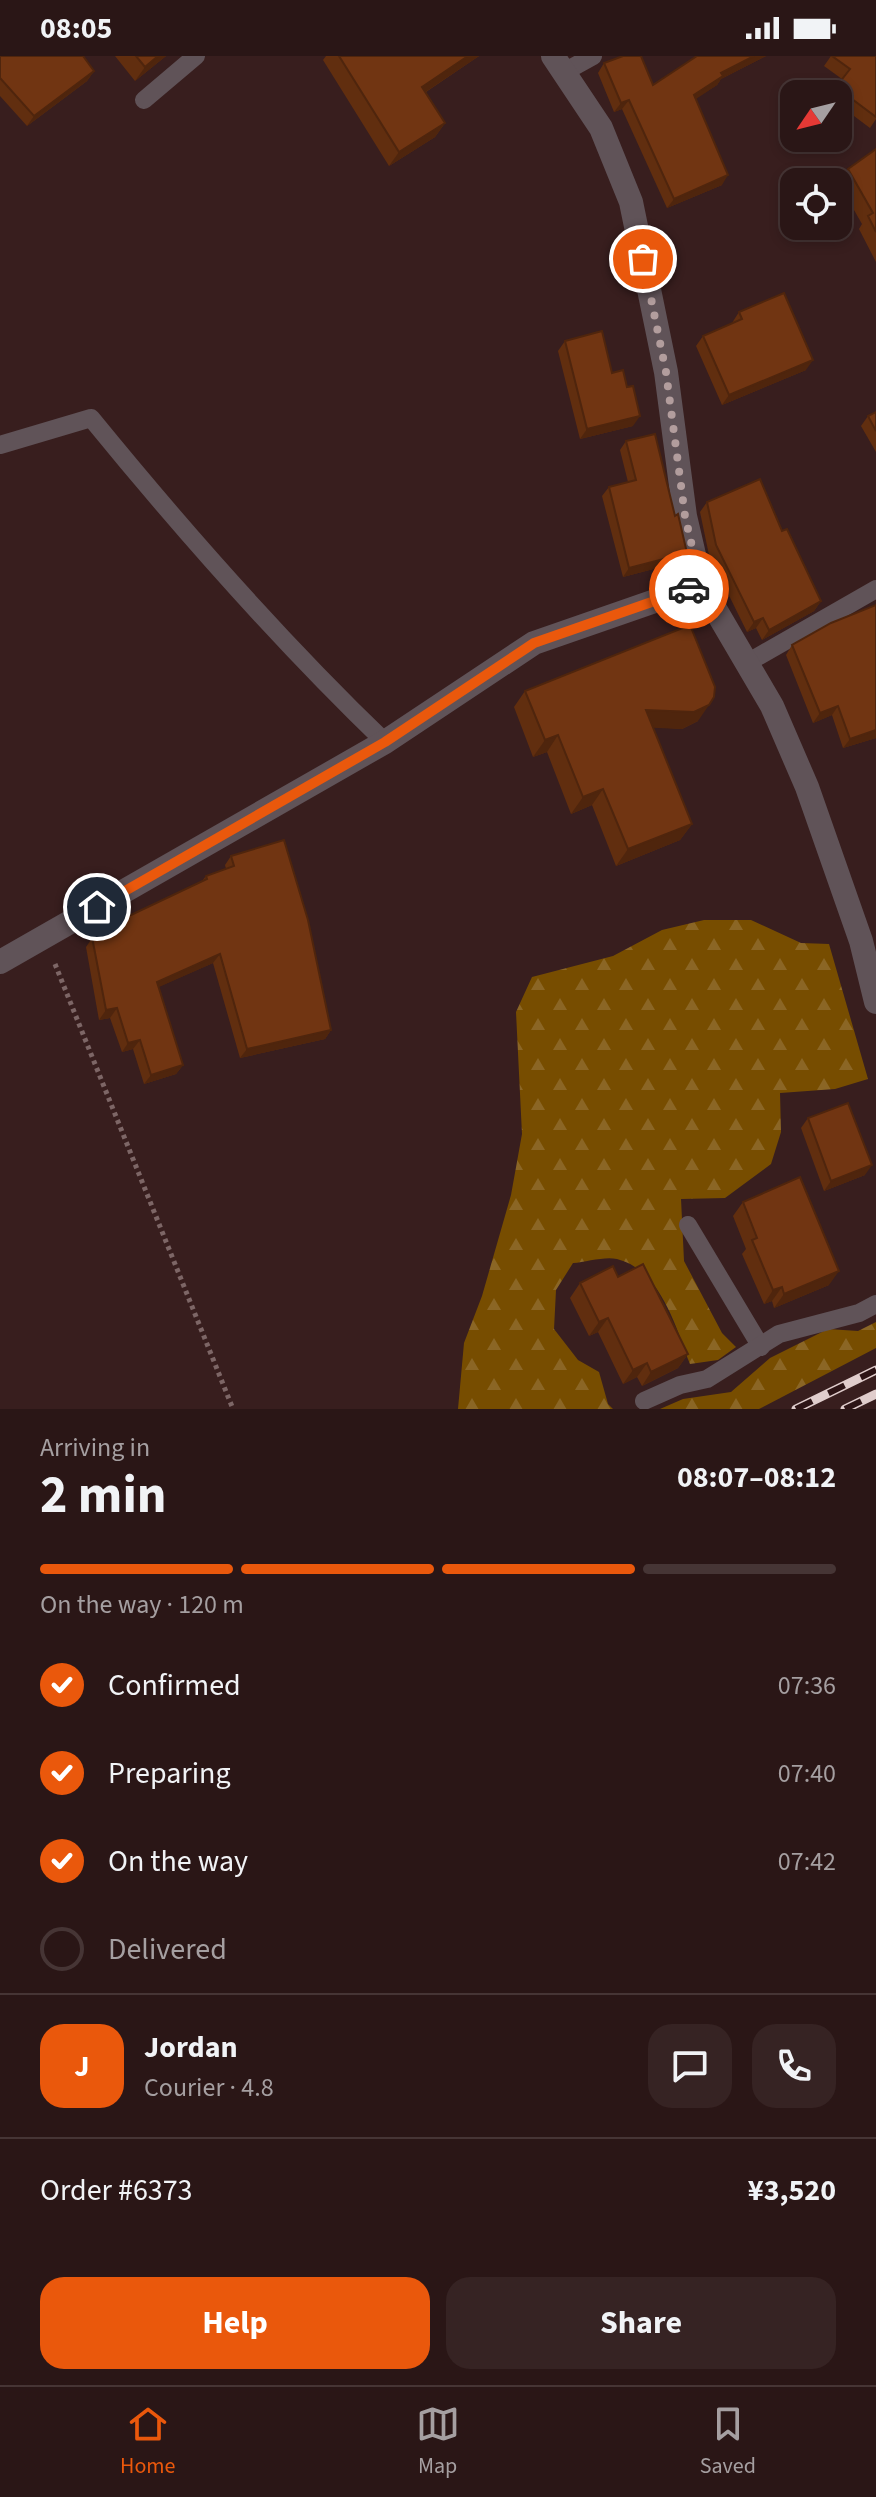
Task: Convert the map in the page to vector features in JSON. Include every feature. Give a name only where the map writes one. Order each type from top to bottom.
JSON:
[{"type":"street","points":[[559,64],[601,128],[631,202],[666,372],[685,516],[701,585],[772,706],[807,787],[861,941],[876,1002]]},
{"type":"street","points":[[0,962],[385,742],[534,643],[701,585]]},
{"type":"lane","points":[[144,100],[196,56]]},
{"type":"lane","points":[[559,64],[593,56]]},
{"type":"lane","points":[[0,445],[91,418],[191,541],[312,672],[385,742]]},
{"type":"lane","points":[[747,663],[876,589]]},
{"type":"lane","points":[[688,1225],[761,1347]]},
{"type":"lane","points":[[644,1401],[680,1385],[707,1379],[779,1334],[859,1313],[876,1304]]},
{"type":"path","points":[[45,937],[233,1409]]},
{"type":"green space","points":[[704,920],[751,920],[801,943],[829,944],[868,1079],[835,1089],[780,1093],[781,1132],[771,1164],[725,1198],[681,1199],[684,1261],[722,1333],[736,1347],[718,1360],[690,1364],[665,1302],[645,1275],[632,1265],[612,1258],[573,1263],[556,1290],[554,1329],[578,1360],[599,1372],[608,1404],[613,1409],[458,1409],[464,1343],[482,1296],[511,1195],[522,1134],[516,1012],[532,977],[613,956],[662,930]]},
{"type":"green space","points":[[876,1322],[876,1348],[759,1409],[660,1409],[683,1399],[731,1392],[770,1358],[828,1329],[858,1331]]},
{"type":"building","points":[[0,56],[83,56],[94,71],[34,116],[0,78]]},
{"type":"building","points":[[136,56],[158,56],[145,67]]},
{"type":"building","points":[[339,56],[468,56],[422,87],[445,123],[399,152]]},
{"type":"building","points":[[623,56],[641,56],[653,85],[697,56],[754,56],[721,73],[723,76],[694,95],[728,175],[674,199],[629,100],[621,103],[604,63]]},
{"type":"building","points":[[832,56],[876,56],[876,117],[852,99],[852,80],[841,80],[850,69]]},
{"type":"building","points":[[876,149],[876,232],[868,216],[873,213],[849,168]]},
{"type":"building","points":[[784,293],[813,360],[729,395],[703,336],[742,319],[739,312]]},
{"type":"building","points":[[602,331],[612,373],[623,370],[627,387],[633,386],[640,416],[587,429],[565,341]]},
{"type":"building","points":[[876,412],[876,431],[868,416]]},
{"type":"building","points":[[655,434],[687,553],[629,568],[609,487],[636,480],[626,441]]},
{"type":"building","points":[[760,479],[782,531],[787,529],[821,601],[769,630],[763,618],[754,622],[716,545],[707,502]]},
{"type":"building","points":[[876,605],[876,730],[850,739],[838,706],[820,713],[792,645],[831,623]]},
{"type":"building","points":[[690,625],[715,687],[714,697],[709,705],[694,712],[646,710],[692,824],[628,849],[603,789],[583,797],[558,735],[545,740],[525,691]]},
{"type":"building","points":[[284,840],[308,920],[331,1030],[247,1049],[220,954],[157,982],[183,1065],[151,1075],[140,1040],[128,1043],[117,1008],[106,1010],[92,937],[101,936],[99,921],[131,915],[207,879],[206,876],[234,866],[231,856]]},
{"type":"building","points":[[848,1103],[872,1165],[831,1181],[808,1118]]},
{"type":"building","points":[[800,1177],[839,1271],[784,1294],[782,1287],[773,1290],[752,1240],[757,1238],[743,1202]]},
{"type":"building","points":[[643,1264],[688,1354],[651,1372],[647,1363],[633,1370],[608,1318],[599,1322],[580,1283],[613,1266],[618,1277]]},
{"type":"railway","points":[[796,1409],[876,1370]]},
{"type":"railway","points":[[845,1409],[876,1394]]},
{"type":"way so far","points":[[643,259],[666,372],[685,516],[701,585],[689,589]]},
{"type":"route","points":[[97,907],[385,742],[534,643],[689,589]]}]
